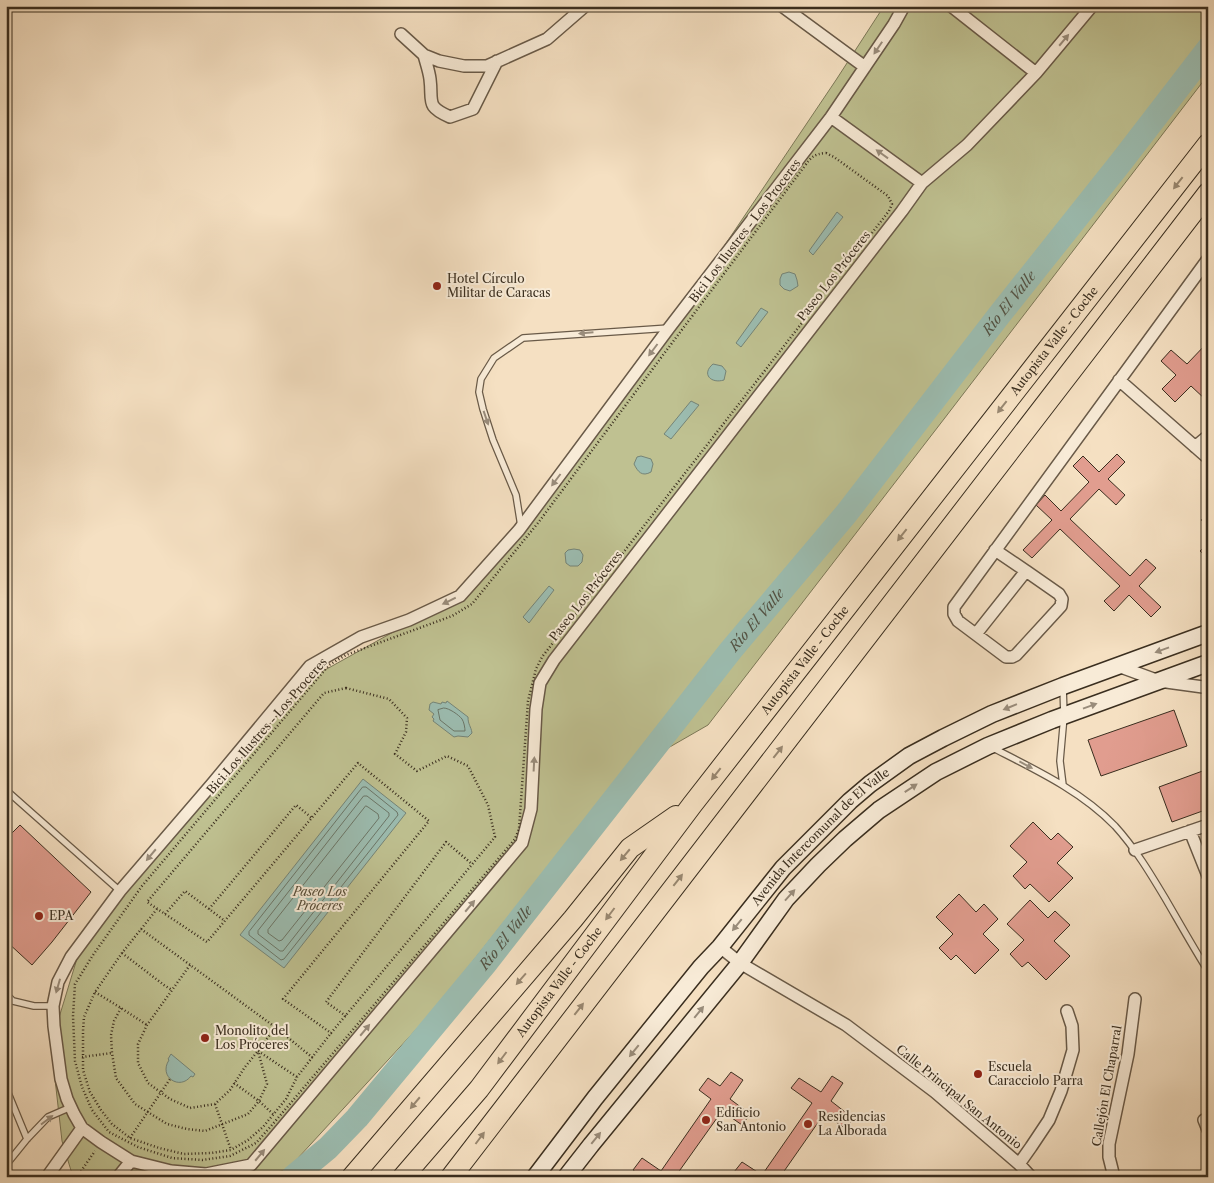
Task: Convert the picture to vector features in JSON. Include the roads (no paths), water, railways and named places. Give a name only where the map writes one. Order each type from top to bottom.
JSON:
[{"type":"highway","name":"Autopista Valle - Coche","points":[[403,1177],[479,1089],[692,804],[1208,144]]},
{"type":"highway","points":[[451,1177],[1208,193]]},
{"type":"highway","points":[[352,1177],[573,919],[630,848],[692,804]]},
{"type":"main road","name":"Avenida Intercomunal de El Valle","points":[[535,1177],[595,1098],[783,868],[850,801],[870,784],[909,756],[992,714],[1208,633]]},
{"type":"main road","name":"Avenida Intercomunal de El Valle","points":[[566,1177],[740,963],[786,899],[845,839],[880,810],[936,772],[988,746],[1208,663]]},
{"type":"street","points":[[400,34],[424,55],[439,61],[464,66],[487,66],[547,39],[584,6]]},
{"type":"street","points":[[782,6],[865,67]]},
{"type":"street","name":"Paseo Los Próceres","points":[[904,6],[894,24],[831,117],[669,328],[521,528],[460,596],[409,620],[361,637],[310,666],[120,891],[71,957],[58,982],[53,1006],[61,1079],[71,1108],[82,1128],[101,1142],[131,1161],[171,1171],[206,1174],[251,1165],[522,844],[531,809],[536,709],[540,683],[554,660],[922,183],[967,145],[1036,73],[1092,6]]},
{"type":"street","points":[[950,6],[1036,73]]},
{"type":"street","points":[[424,55],[430,78],[432,104],[438,111],[450,117],[473,109],[497,61]]},
{"type":"street","points":[[831,117],[922,183]]},
{"type":"street","points":[[995,550],[1059,594],[1062,599],[1060,606],[1016,655],[1012,657],[1006,657],[958,621],[954,614],[954,607],[995,550],[1119,380],[1208,259]]},
{"type":"street","points":[[1119,380],[1208,458]]},
{"type":"street","points":[[1195,448],[1208,436]]},
{"type":"street","points":[[976,634],[1026,571]]},
{"type":"street","points":[[1118,666],[1159,681],[1203,687],[1208,686]]},
{"type":"street","points":[[1135,850],[1208,826]]},
{"type":"street","points":[[1190,831],[1208,876]]},
{"type":"street","name":"Calle Principal San Antonio","points":[[720,947],[740,963],[846,1024],[935,1092],[1019,1164],[1031,1177]]},
{"type":"street","name":"Callejón El Chaparral","points":[[1114,1177],[1109,1158],[1109,1144],[1128,1054],[1135,999]]},
{"type":"street","points":[[1019,1164],[1049,1120],[1061,1091],[1072,1050],[1072,1026],[1067,1011]]},
{"type":"street","points":[[47,1177],[82,1128]]},
{"type":"street","points":[[118,1177],[131,1161]]},
{"type":"lane","points":[[521,528],[516,495],[494,440],[479,392],[481,379],[494,358],[523,338],[669,328]]},
{"type":"lane","points":[[1063,686],[1064,716],[1060,761],[1063,785]]},
{"type":"lane","points":[[988,746],[1063,785],[1114,825],[1135,850],[1208,971]]},
{"type":"lane","points":[[6,790],[120,891]]},
{"type":"lane","points":[[6,994],[12,1001],[34,1006],[53,1006]]},
{"type":"lane","points":[[6,1088],[27,1139]]},
{"type":"lane","points":[[6,1165],[48,1117],[71,1108]]},
{"type":"water","points":[[837,212],[843,217],[813,255],[809,251]]},
{"type":"water","points":[[789,272],[795,274],[798,286],[790,291],[780,285],[782,274]]},
{"type":"water","points":[[761,308],[768,312],[741,347],[736,343]]},
{"type":"water","points":[[713,364],[722,366],[726,371],[724,380],[715,381],[709,377],[708,371]]},
{"type":"water","points":[[691,401],[699,405],[671,439],[664,434]]},
{"type":"water","points":[[641,456],[651,459],[653,464],[651,472],[643,474],[634,464],[637,457]]},
{"type":"water","points":[[568,550],[580,550],[583,555],[582,562],[578,566],[570,566],[566,563],[565,553]]},
{"type":"water","points":[[549,586],[554,590],[529,623],[523,617]]},
{"type":"water","points":[[447,701],[468,717],[472,733],[468,737],[454,737],[433,721],[432,717],[434,714],[429,710],[430,704],[433,702],[441,704]]},
{"type":"water","points":[[363,779],[406,813],[284,968],[240,935]]},
{"type":"water","points":[[171,1054],[195,1074],[193,1077],[191,1076],[181,1082],[176,1082],[168,1076],[166,1066]]},
{"type":"waterway","name":"Río El Valle","points":[[293,1177],[328,1148],[357,1118],[485,964],[731,650],[846,514],[1208,49]]},
{"type":"place","name":"Hotel Círculo Militar de Caracas","points":[[437,286]]},
{"type":"place","name":"EPA","points":[[39,916]]},
{"type":"place","name":"Monolito del Los Próceres","points":[[205,1038]]},
{"type":"place","name":"Escuela Caracciolo Parra","points":[[978,1074]]},
{"type":"place","name":"Edificio San Antonio","points":[[706,1120]]},
{"type":"place","name":"Residencias La Alborada","points":[[808,1124]]}]
